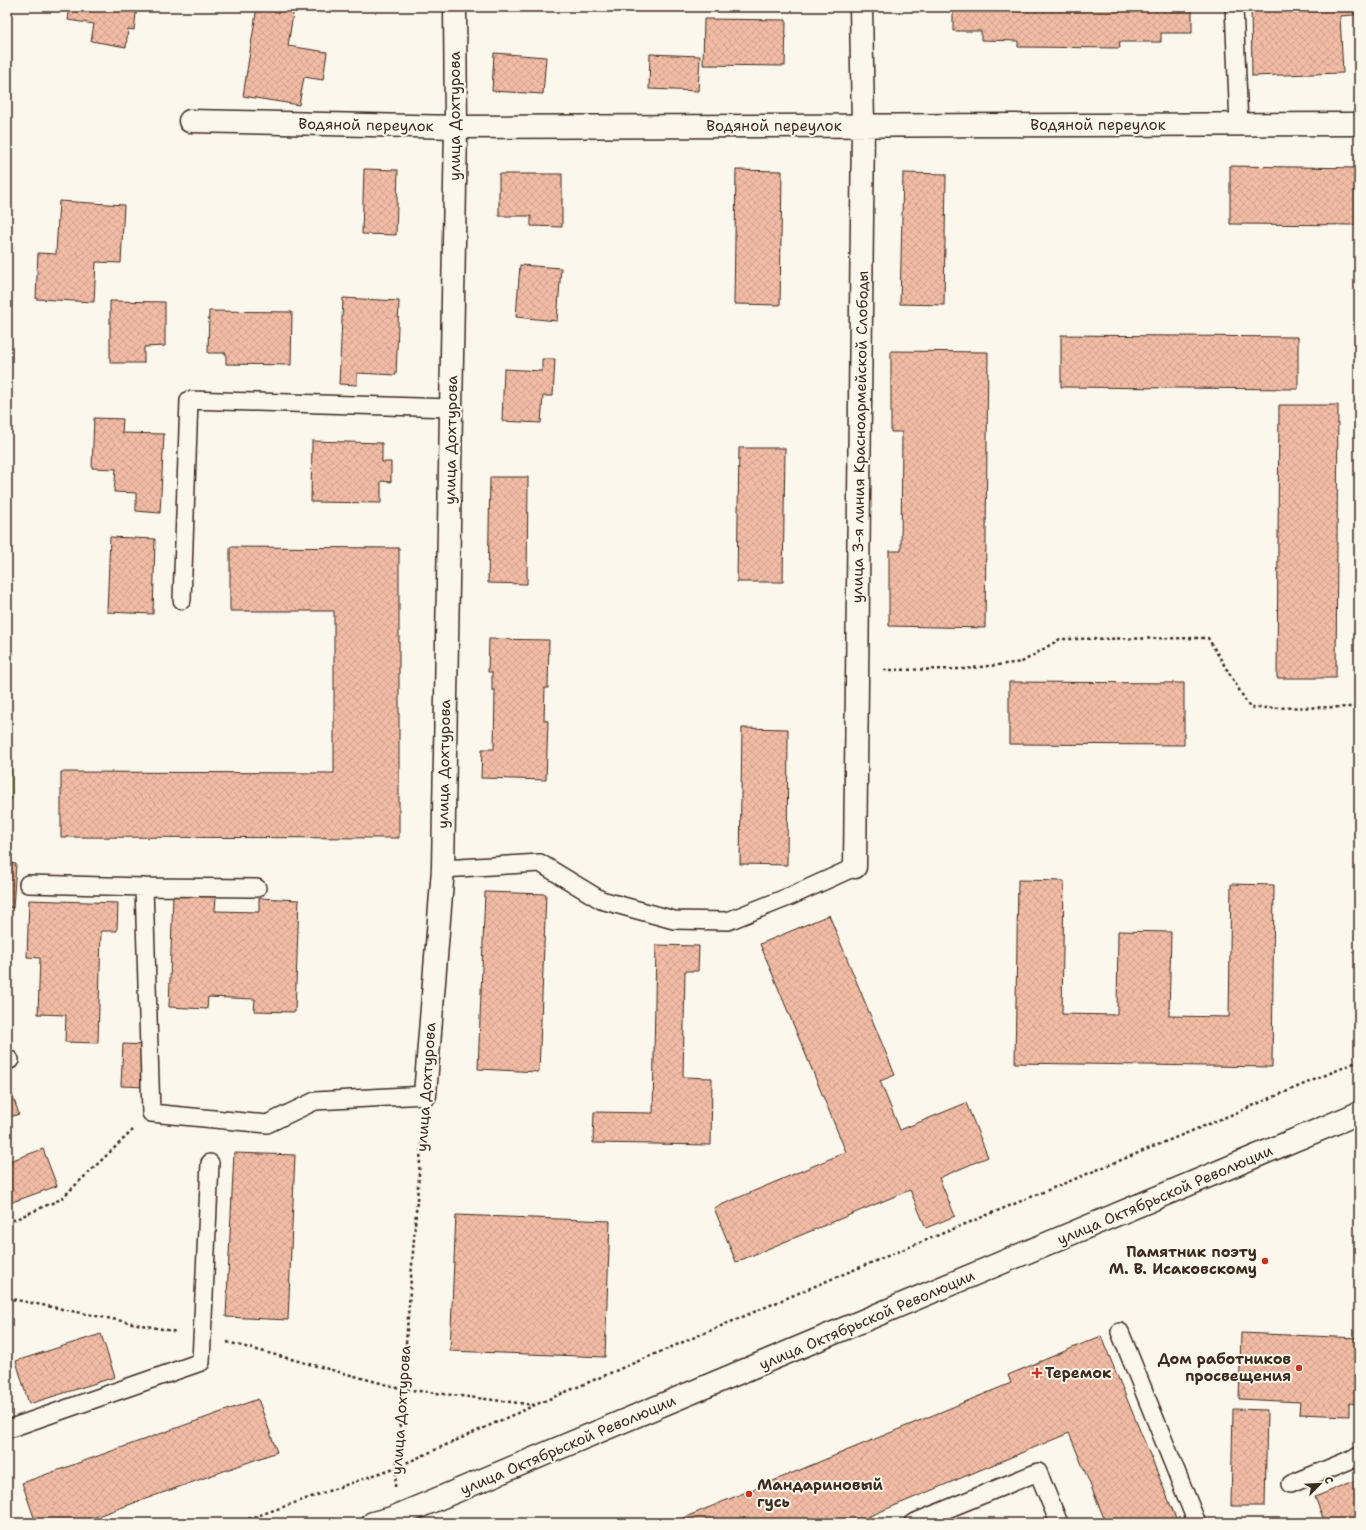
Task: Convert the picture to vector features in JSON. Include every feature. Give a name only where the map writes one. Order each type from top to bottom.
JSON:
[{"type":"street","name":"улица Дохтурова","points":[[425,1095],[442,869],[456,127],[455,7]]},
{"type":"street","name":"улица 3-я линия Красноармейской Слободы","points":[[855,867],[863,126],[861,7]]},
{"type":"street","name":"Водяной переулок","points":[[190,121],[456,127],[1359,124]]},
{"type":"street","name":"улица Октябрьской Революции","points":[[383,1521],[1359,1114]]},
{"type":"lane","points":[[1234,7],[1239,125]]},
{"type":"lane","points":[[182,600],[189,400],[451,408]]},
{"type":"lane","points":[[442,869],[540,863],[601,900],[674,920],[728,921],[791,896],[855,867]]},
{"type":"lane","points":[[28,884],[257,888]]},
{"type":"lane","points":[[144,887],[151,1113],[267,1124],[315,1101],[425,1095]]},
{"type":"lane","points":[[7,1427],[8,1429],[201,1362],[210,1163]]},
{"type":"lane","points":[[1120,1332],[1197,1523]]},
{"type":"lane","points":[[1291,1484],[1359,1456]]},
{"type":"lane","points":[[913,1523],[1038,1472],[1059,1523]]},
{"type":"path","points":[[858,670],[964,669],[1022,662],[1060,639],[1208,638],[1250,708],[1359,707]]},
{"type":"path","points":[[237,1523],[397,1467],[535,1405],[834,1278],[1359,1061]]},
{"type":"path","name":"улица Дохтурова","points":[[383,1521],[397,1467],[425,1095]]},
{"type":"path","points":[[7,1223],[61,1200],[151,1113]]},
{"type":"path","points":[[7,1298],[222,1341],[403,1389],[535,1405]]},
{"type":"green space","points":[[7,658],[12,799],[7,800]]},
{"type":"building","points":[[70,7],[137,7],[134,30],[128,29],[126,47],[91,41],[94,24],[68,20]]},
{"type":"building","points":[[257,7],[294,7],[288,46],[327,52],[323,80],[304,77],[299,105],[243,96]]},
{"type":"building","points":[[500,7],[549,7],[549,9],[500,9]]},
{"type":"building","points":[[953,7],[1192,7],[1192,33],[1161,33],[1161,42],[1119,42],[1120,48],[1018,47],[1018,41],[981,40],[981,31],[953,31]]},
{"type":"building","points":[[1251,7],[1354,7],[1354,15],[1340,16],[1343,73],[1252,76]]},
{"type":"building","points":[[704,19],[786,20],[785,66],[703,65]]},
{"type":"building","points":[[494,53],[546,57],[543,94],[492,91]]},
{"type":"building","points":[[650,54],[700,56],[698,91],[649,89]]},
{"type":"building","points":[[1230,166],[1359,168],[1359,225],[1230,224]]},
{"type":"building","points":[[364,169],[398,170],[396,235],[362,234]]},
{"type":"building","points":[[736,170],[782,171],[780,305],[734,304]]},
{"type":"building","points":[[903,173],[946,174],[944,305],[900,304]]},
{"type":"building","points":[[499,174],[562,174],[562,227],[531,226],[531,216],[499,216]]},
{"type":"building","points":[[59,201],[124,205],[121,263],[96,262],[94,302],[36,299],[38,253],[56,254]]},
{"type":"building","points":[[520,265],[561,268],[557,321],[516,317]]},
{"type":"building","points":[[343,298],[399,301],[396,375],[357,373],[357,385],[339,384]]},
{"type":"building","points":[[110,301],[165,302],[165,346],[144,347],[144,363],[110,363]]},
{"type":"building","points":[[209,311],[292,312],[291,365],[226,364],[226,353],[208,353]]},
{"type":"building","points":[[1061,335],[1298,337],[1298,389],[1061,387]]},
{"type":"building","points":[[891,351],[988,352],[985,628],[889,626],[889,551],[901,551],[902,432],[891,432]]},
{"type":"building","points":[[542,359],[555,359],[553,396],[543,396],[541,423],[502,421],[504,369],[542,371]]},
{"type":"building","points":[[1279,405],[1338,405],[1336,678],[1277,678]]},
{"type":"building","points":[[94,418],[123,419],[122,433],[164,434],[160,513],[136,511],[136,493],[114,492],[116,469],[92,468]]},
{"type":"building","points":[[312,441],[382,443],[382,462],[391,462],[391,482],[381,481],[381,503],[311,502]]},
{"type":"building","points":[[739,448],[785,448],[783,582],[737,582]]},
{"type":"building","points":[[490,477],[528,477],[527,584],[488,583]]},
{"type":"building","points":[[110,537],[155,539],[153,614],[107,612]]},
{"type":"building","points":[[230,547],[399,548],[399,838],[61,837],[61,772],[334,773],[334,611],[230,611]]},
{"type":"building","points":[[489,639],[549,640],[548,688],[545,688],[544,720],[548,721],[546,780],[481,778],[482,749],[494,749],[495,690],[492,690],[492,672],[488,672]]},
{"type":"building","points":[[1009,682],[1184,683],[1184,745],[1009,744]]},
{"type":"building","points":[[742,728],[788,729],[787,865],[740,864]]},
{"type":"building","points":[[7,863],[16,864],[13,908],[7,907]]},
{"type":"building","points":[[1018,880],[1064,881],[1062,1014],[1117,1015],[1118,931],[1171,932],[1169,1016],[1229,1017],[1231,884],[1274,885],[1272,1067],[1015,1063]]},
{"type":"building","points":[[485,892],[546,894],[539,1072],[478,1069]]},
{"type":"building","points":[[173,895],[216,897],[215,911],[259,912],[259,898],[299,900],[295,1012],[254,1011],[255,999],[208,997],[207,1009],[169,1007]]},
{"type":"building","points":[[29,900],[118,903],[117,931],[101,931],[98,1043],[65,1042],[66,1015],[38,1014],[40,958],[27,957]]},
{"type":"building","points":[[829,915],[895,1075],[880,1081],[900,1130],[966,1103],[988,1157],[939,1178],[955,1216],[926,1228],[910,1190],[736,1262],[714,1208],[846,1152],[760,944]]},
{"type":"building","points":[[656,945],[699,946],[698,971],[685,971],[683,1077],[712,1078],[711,1145],[593,1143],[594,1112],[653,1113]]},
{"type":"building","points":[[123,1044],[147,1045],[145,1087],[121,1086]]},
{"type":"building","points":[[8,1083],[19,1114],[7,1118],[7,1084]]},
{"type":"building","points":[[43,1149],[57,1186],[7,1204],[7,1162]]},
{"type":"building","points":[[234,1153],[295,1155],[288,1320],[226,1317]]},
{"type":"building","points":[[456,1215],[610,1221],[605,1357],[450,1351]]},
{"type":"building","name":"Дом работников просвещения","points":[[1241,1333],[1359,1338],[1359,1404],[1349,1403],[1349,1416],[1299,1414],[1300,1402],[1239,1399]]},
{"type":"building","points":[[101,1334],[115,1377],[29,1404],[16,1361]]},
{"type":"building","points":[[1101,1336],[1178,1523],[1106,1523],[1069,1433],[853,1523],[671,1523],[1011,1383],[1008,1375]]},
{"type":"building","points":[[258,1399],[277,1452],[78,1523],[36,1523],[22,1483]]},
{"type":"building","points":[[1233,1409],[1267,1410],[1265,1506],[1231,1506]]},
{"type":"building","points":[[1359,1479],[1359,1521],[1353,1523],[1325,1523],[1315,1497]]},
{"type":"place","name":"Памятник поэту М. В. Исаковскому","points":[[1265,1261]]},
{"type":"place","name":"Дом работников просвещения","points":[[1299,1368]]},
{"type":"place","name":"Теремок","points":[[1037,1373]]},
{"type":"place","name":"Мандариновый гусь","points":[[749,1494]]}]
